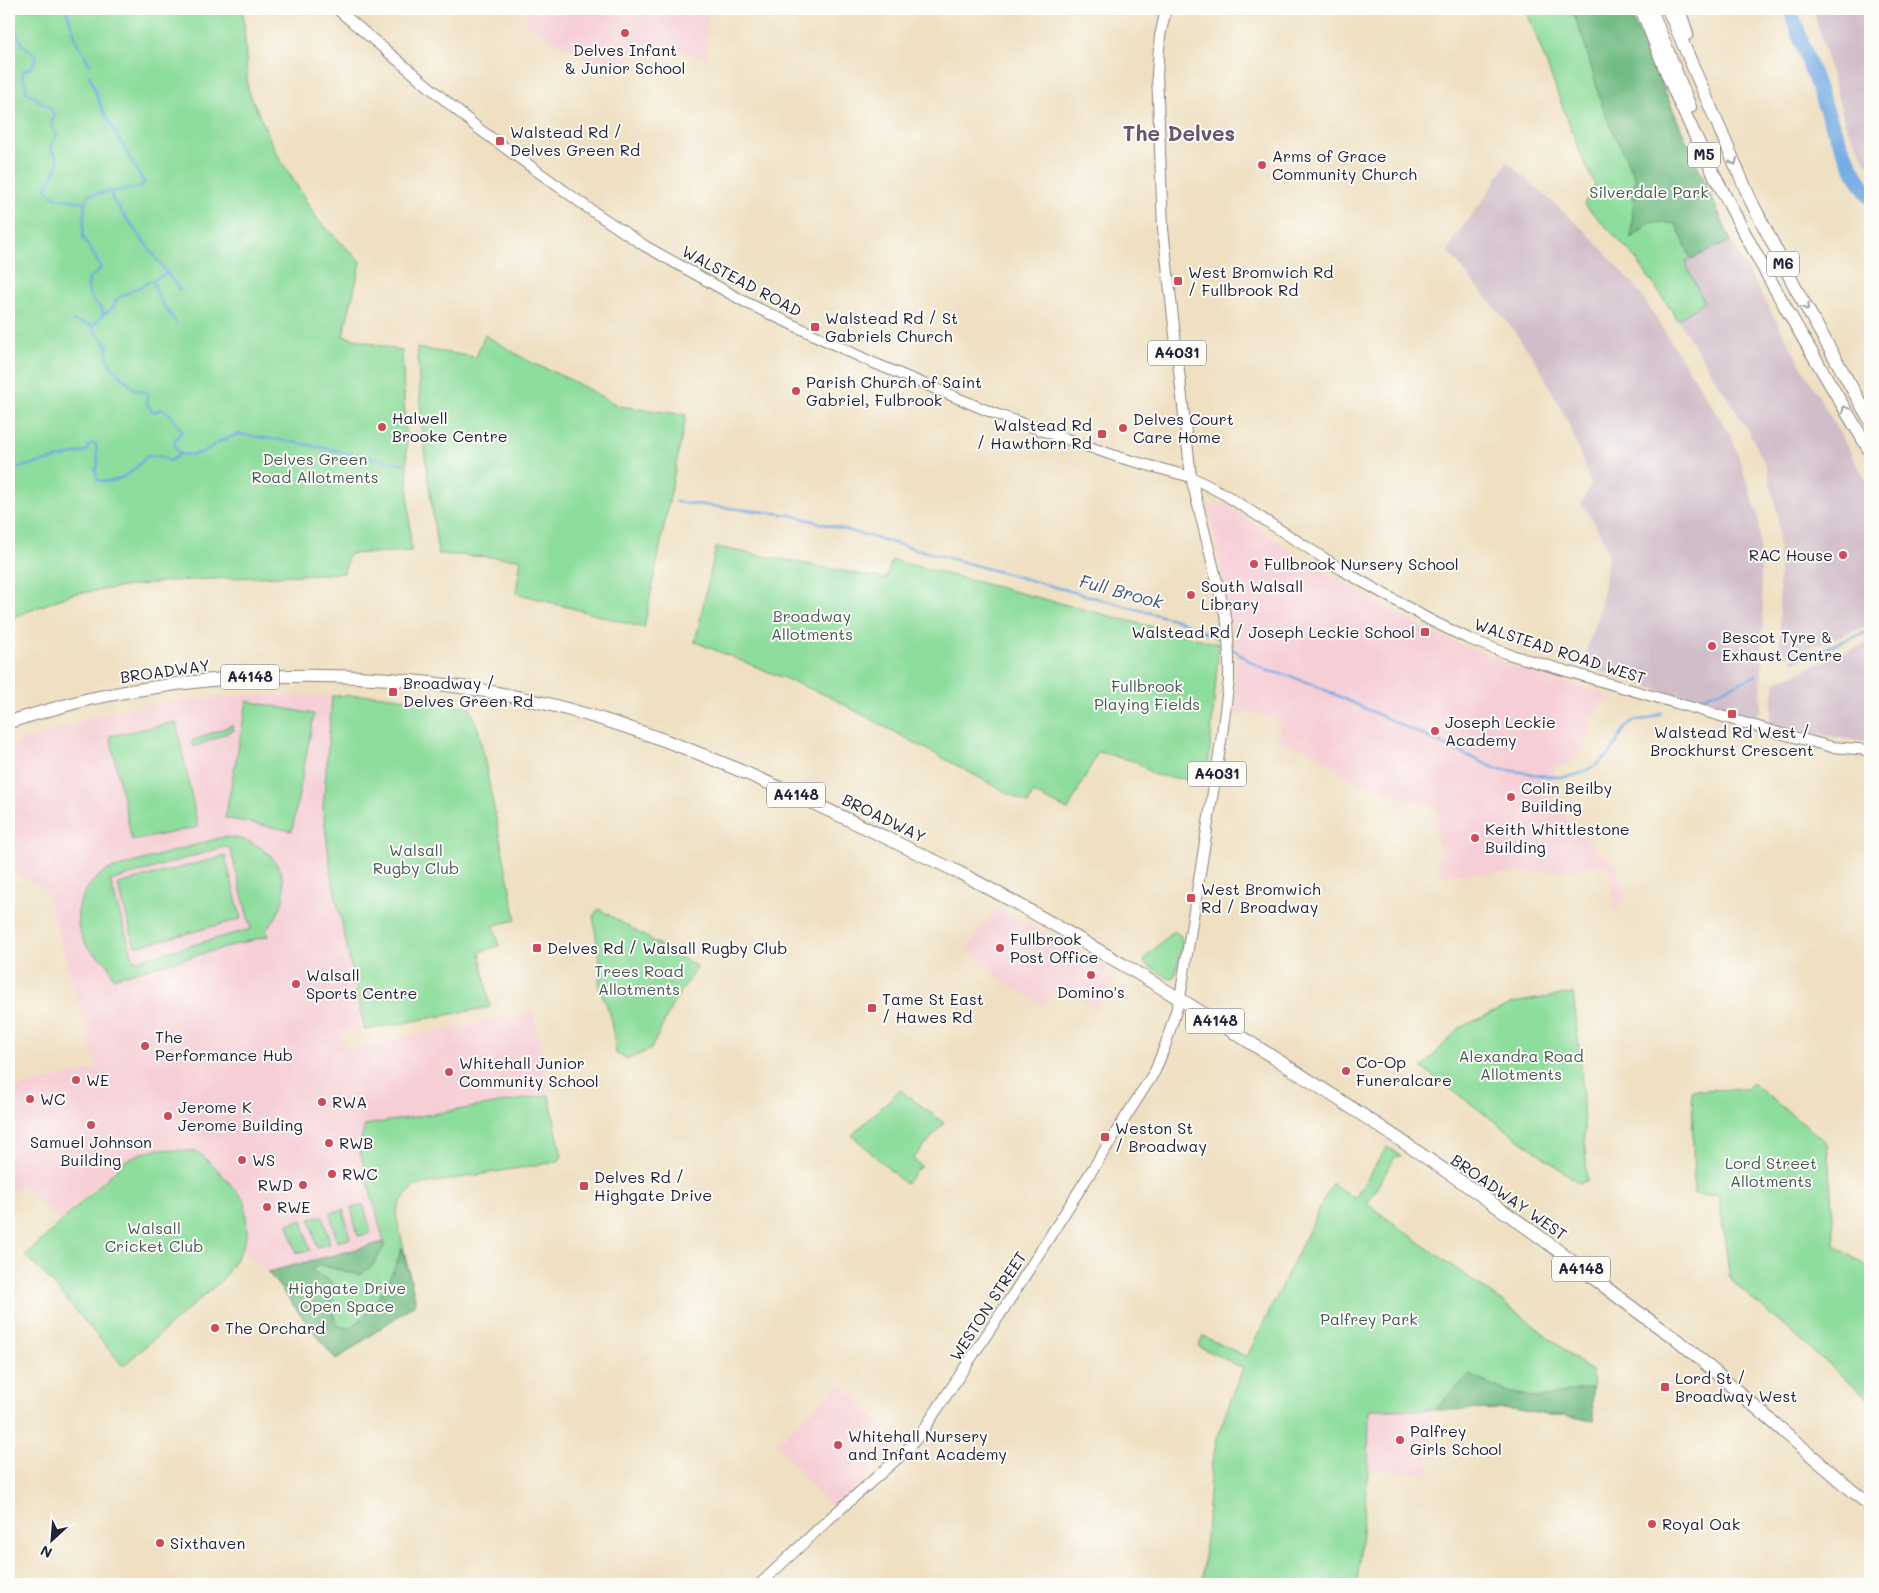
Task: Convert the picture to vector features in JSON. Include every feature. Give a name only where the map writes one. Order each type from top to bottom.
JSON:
[{"type":"highway","name":"M5","points":[[1641,9],[1684,113],[1743,232],[1778,296]]},
{"type":"highway","name":"M6","points":[[1651,9],[1693,113],[1778,296],[1870,451]]},
{"type":"highway","name":"M6","points":[[1668,9],[1751,201],[1796,289],[1870,420]]},
{"type":"highway","points":[[1679,9],[1707,101]]},
{"type":"highway","name":"BROADWAY","points":[[9,722],[88,700],[203,680],[269,676],[331,675],[420,682],[468,688],[529,700],[652,736],[735,768],[818,804],[996,892],[1180,998]]},
{"type":"highway","name":"BROADWAY WEST","points":[[1180,998],[1314,1082],[1532,1231],[1649,1321],[1678,1340],[1870,1506]]},
{"type":"street","name":"WALSTEAD ROAD","points":[[337,9],[480,129],[554,184],[645,246],[747,303],[828,343],[998,415],[1118,457],[1191,477]]},
{"type":"street","name":"A4031","points":[[1166,9],[1160,36],[1157,73],[1163,229],[1191,477],[1227,622],[1229,656],[1229,680],[1221,742],[1180,998]]},
{"type":"street","name":"WALSTEAD ROAD WEST","points":[[1191,477],[1224,494],[1384,594],[1469,639],[1508,654],[1779,733],[1832,747],[1870,750]]},
{"type":"street","name":"WESTON STREET","points":[[760,1584],[828,1520],[906,1451],[922,1432],[1003,1310],[1155,1070],[1165,1046],[1180,998]]},
{"type":"shaded area","name":"Delves Infant & Junior School","points":[[529,9],[708,9],[706,57],[636,44],[618,77],[524,23]]},
{"type":"shaded area","points":[[1813,9],[1870,9],[1870,168],[1845,123]]},
{"type":"shaded area","points":[[1507,162],[1585,231],[1634,284],[1732,437],[1758,515],[1763,614],[1761,710],[1755,716],[1747,719],[1581,665],[1599,614],[1609,554],[1595,523],[1581,503],[1591,484],[1569,424],[1537,363],[1509,324],[1448,252],[1454,239],[1486,196]]},
{"type":"shaded area","points":[[1731,241],[1870,487],[1870,625],[1788,656],[1780,648],[1778,517],[1767,468],[1747,428],[1678,320],[1704,302],[1685,262]]},
{"type":"shaded area","name":"Joseph Leckie Academy","points":[[1226,503],[1294,554],[1426,630],[1528,672],[1609,695],[1593,718],[1589,738],[1576,758],[1567,765],[1555,765],[1551,784],[1552,797],[1559,810],[1595,849],[1616,865],[1626,894],[1615,912],[1608,866],[1597,864],[1559,871],[1439,875],[1436,808],[1354,781],[1307,748],[1278,742],[1280,724],[1272,717],[1236,711],[1235,644],[1209,508]]},
{"type":"shaded area","points":[[1870,642],[1870,743],[1769,726],[1775,682]]},
{"type":"shaded area","points":[[243,695],[332,696],[323,809],[331,874],[365,1030],[343,1030],[341,1040],[347,1049],[534,1011],[549,1095],[365,1125],[359,1148],[384,1242],[268,1272],[242,1249],[247,1234],[245,1201],[218,1170],[198,1152],[158,1149],[139,1154],[125,1161],[59,1222],[21,1183],[9,1195],[9,1089],[97,1068],[46,890],[9,870],[9,745],[92,718],[160,702]]},
{"type":"shaded area","points":[[996,907],[1066,943],[1109,969],[1105,976],[1115,982],[1097,1010],[1059,984],[1043,1005],[1001,980],[968,949]]},
{"type":"shaded area","name":"Whitehall Nursery and Infant Academy","points":[[841,1383],[899,1446],[832,1509],[776,1444]]},
{"type":"shaded area","name":"Palfrey Girls School","points":[[1369,1410],[1434,1410],[1429,1474],[1368,1469]]},
{"type":"green space","name":"Delves Green Road Allotments","points":[[9,9],[243,9],[248,90],[276,152],[318,220],[361,262],[343,336],[402,351],[411,551],[349,554],[344,573],[169,581],[72,594],[9,619]]},
{"type":"green space","name":"Silverdale Park","points":[[1526,9],[1628,9],[1731,241],[1685,262],[1704,302],[1678,320],[1634,256],[1584,204],[1595,185],[1578,148]]},
{"type":"green space","points":[[1572,9],[1628,9],[1731,241],[1691,259],[1676,224],[1651,222],[1631,238],[1635,178],[1604,112],[1585,45]]},
{"type":"green space","points":[[485,335],[528,361],[571,380],[619,406],[686,415],[644,628],[516,593],[521,559],[438,554],[422,432],[417,348],[476,357]]},
{"type":"green space","points":[[716,547],[886,579],[892,560],[1219,644],[1207,782],[1154,775],[1137,762],[1098,752],[1068,810],[1033,793],[1028,804],[828,696],[695,642]]},
{"type":"green space","name":"Walsall Rugby Club","points":[[376,695],[470,707],[479,732],[516,920],[494,925],[499,946],[480,952],[490,1007],[365,1030],[331,874],[323,809],[332,696]]},
{"type":"green space","points":[[247,701],[314,714],[292,831],[225,818]]},
{"type":"green space","points":[[176,722],[198,827],[132,841],[110,736]]},
{"type":"green space","points":[[232,725],[234,730],[194,747],[192,741]]},
{"type":"green space","points":[[223,837],[242,839],[258,846],[270,856],[279,868],[283,883],[283,899],[277,915],[266,930],[268,936],[113,978],[108,965],[87,946],[78,924],[80,903],[84,893],[99,876],[108,870]],"holes":[[[224,847],[230,848],[251,929],[134,961],[110,881]]]},
{"type":"green space","points":[[225,856],[241,919],[135,947],[118,884]]},
{"type":"green space","name":"Trees Road Allotments","points":[[599,909],[697,967],[674,1002],[651,1049],[629,1059],[616,1054],[610,1013],[599,988],[600,961],[593,916]]},
{"type":"green space","points":[[1175,932],[1181,936],[1182,945],[1175,976],[1170,979],[1144,963],[1146,957],[1171,933]]},
{"type":"green space","name":"Alexandra Road Allotments","points":[[1573,993],[1581,1066],[1587,1181],[1579,1183],[1422,1068],[1459,1028],[1513,1003]]},
{"type":"green space","name":"Lord Street Allotments","points":[[1752,1083],[1827,1143],[1835,1245],[1870,1269],[1870,1400],[1730,1280],[1719,1196],[1694,1194],[1692,1090],[1747,1089]]},
{"type":"green space","points":[[900,1090],[944,1123],[913,1159],[921,1166],[905,1184],[852,1135]]},
{"type":"green space","name":"Highgate Drive Open Space","points":[[549,1095],[562,1157],[555,1162],[417,1185],[413,1188],[401,1202],[396,1214],[416,1303],[336,1360],[268,1272],[384,1242],[359,1148],[365,1125]]},
{"type":"green space","name":"Palfrey Park","points":[[1387,1147],[1401,1156],[1395,1157],[1367,1204],[1527,1320],[1592,1372],[1593,1421],[1564,1415],[1547,1415],[1513,1409],[1369,1410],[1368,1469],[1357,1584],[1202,1584],[1211,1468],[1218,1434],[1243,1368],[1198,1346],[1203,1336],[1247,1357],[1332,1183],[1355,1198]]},
{"type":"green space","name":"Walsall Cricket Club","points":[[158,1149],[198,1152],[218,1170],[245,1201],[247,1234],[242,1249],[223,1279],[123,1366],[46,1276],[25,1256],[125,1161],[139,1154]]},
{"type":"green space","points":[[364,1205],[371,1233],[358,1236],[351,1208]]},
{"type":"green space","points":[[343,1209],[350,1239],[337,1242],[330,1213]]},
{"type":"green space","points":[[323,1216],[330,1244],[317,1247],[310,1219]]},
{"type":"green space","points":[[302,1220],[310,1250],[296,1253],[288,1224]]},
{"type":"green space","points":[[384,1242],[385,1245],[373,1265],[360,1275],[320,1265],[311,1270],[333,1283],[333,1314],[339,1326],[349,1328],[366,1314],[382,1292],[402,1248],[416,1303],[336,1360],[268,1272]]},
{"type":"green space","points":[[1469,1375],[1508,1392],[1539,1398],[1592,1387],[1593,1421],[1564,1415],[1547,1415],[1513,1409],[1434,1410]]},
{"type":"waterway","points":[[66,9],[77,42],[90,65]]},
{"type":"waterway","points":[[1790,9],[1834,130],[1870,197]]},
{"type":"waterway","points":[[9,17],[22,44],[37,57],[31,68],[23,71],[22,77],[25,81],[26,91],[50,108],[55,116],[52,126],[57,134],[50,148],[58,159],[58,164],[46,189],[59,198],[85,204],[83,237],[101,267],[97,273],[89,278],[88,283],[90,296],[94,303],[102,308],[103,315],[93,326],[96,333],[107,344],[107,356],[112,368],[134,389],[148,393],[147,401],[149,408],[154,412],[161,409],[169,413],[182,431],[174,441],[176,449],[181,454]]},
{"type":"waterway","points":[[85,203],[88,195],[141,187],[144,183],[102,109],[89,75]]},
{"type":"waterway","points":[[103,315],[114,307],[116,299],[167,273],[112,199],[112,192]]},
{"type":"waterway","points":[[167,273],[180,290]]},
{"type":"waterway","points":[[153,281],[159,298],[176,323]]},
{"type":"waterway","points":[[73,321],[93,326]]},
{"type":"waterway","name":"Full Brook","points":[[135,469],[147,456],[160,456],[170,461],[181,454],[192,455],[203,452],[219,442],[238,434],[293,442],[404,464]]},
{"type":"waterway","points":[[9,470],[87,451],[88,446],[93,443],[96,444],[98,465]]},
{"type":"waterway","points":[[97,467],[95,470],[98,480],[103,481],[117,480],[133,470]]},
{"type":"waterway","name":"Full Brook","points":[[676,502],[791,515],[1180,621],[1224,642]]},
{"type":"waterway","name":"Full Brook","points":[[1794,660],[1870,631]]},
{"type":"waterway","name":"Full Brook","points":[[1233,649],[1268,671],[1290,676],[1314,685],[1497,769],[1554,777],[1576,775],[1590,769],[1607,756],[1631,722],[1650,718],[1661,713]]},
{"type":"waterway","name":"Full Brook","points":[[1701,698],[1756,676]]},
{"type":"place","name":"Delves Infant & Junior School","points":[[625,33]]},
{"type":"place","name":"Walstead Rd / Delves Green Rd","points":[[500,141]]},
{"type":"place","name":"Arms of Grace Community Church","points":[[1262,165]]},
{"type":"place","name":"West Bromwich Rd / Fullbrook Rd","points":[[1178,281]]},
{"type":"place","name":"Walstead Rd / St Gabriels Church","points":[[815,327]]},
{"type":"place","name":"Parish Church of Saint Gabriel, Fulbrook","points":[[796,391]]},
{"type":"place","name":"Halwell Brooke Centre","points":[[382,427]]},
{"type":"place","name":"Delves Court Care Home","points":[[1123,428]]},
{"type":"place","name":"Walstead Rd / Hawthorn Rd","points":[[1102,434]]},
{"type":"place","name":"RAC House","points":[[1843,555]]},
{"type":"place","name":"Fullbrook Nursery School","points":[[1254,564]]},
{"type":"place","name":"South Walsall Library","points":[[1191,595]]},
{"type":"place","name":"Walstead Rd / Joseph Leckie School","points":[[1425,632]]},
{"type":"place","name":"Bescot Tyre & Exhaust Centre","points":[[1712,646]]},
{"type":"place","name":"Broadway / Delves Green Rd","points":[[393,692]]},
{"type":"place","name":"Walstead Rd West / Brockhurst Crescent","points":[[1732,714]]},
{"type":"place","name":"Joseph Leckie Academy","points":[[1435,731]]},
{"type":"place","name":"Colin Beilby Building","points":[[1511,797]]},
{"type":"place","name":"Keith Whittlestone Building","points":[[1475,838]]},
{"type":"place","name":"West Bromwich Rd / Broadway","points":[[1191,898]]},
{"type":"place","name":"Delves Rd / Walsall Rugby Club","points":[[537,948]]},
{"type":"place","name":"Fullbrook Post Office","points":[[1000,948]]},
{"type":"place","name":"Domino's","points":[[1091,975]]},
{"type":"place","name":"Walsall Sports Centre","points":[[296,984]]},
{"type":"place","name":"Tame St East / Hawes Rd","points":[[872,1008]]},
{"type":"place","name":"The Performance Hub","points":[[145,1046]]},
{"type":"place","name":"Co-Op Funeralcare","points":[[1346,1071]]},
{"type":"place","name":"Whitehall Junior Community School","points":[[449,1072]]},
{"type":"place","name":"WE","points":[[76,1080]]},
{"type":"place","name":"WC","points":[[30,1099]]},
{"type":"place","name":"RWA","points":[[322,1102]]},
{"type":"place","name":"Jerome K Jerome Building","points":[[168,1116]]},
{"type":"place","name":"Samuel Johnson Building","points":[[91,1125]]},
{"type":"place","name":"Weston St / Broadway","points":[[1105,1137]]},
{"type":"place","name":"RWB","points":[[329,1143]]},
{"type":"place","name":"WS","points":[[242,1160]]},
{"type":"place","name":"RWC","points":[[332,1174]]},
{"type":"place","name":"RWD","points":[[303,1185]]},
{"type":"place","name":"Delves Rd / Highgate Drive","points":[[584,1186]]},
{"type":"place","name":"RWE","points":[[267,1207]]},
{"type":"place","name":"The Orchard","points":[[215,1328]]},
{"type":"place","name":"Lord St / Broadway West","points":[[1665,1387]]},
{"type":"place","name":"Palfrey Girls School","points":[[1400,1440]]},
{"type":"place","name":"Whitehall Nursery and Infant Academy","points":[[838,1445]]},
{"type":"place","name":"Royal Oak","points":[[1652,1524]]},
{"type":"place","name":"Sixthaven","points":[[160,1543]]},
{"type":"district","name":"The Delves","points":[[1179,134]]},
{"type":"park label","name":"Broadway Allotments","points":[[812,625]]},
{"type":"park label","name":"Fullbrook Playing Fields","points":[[1147,695]]}]
